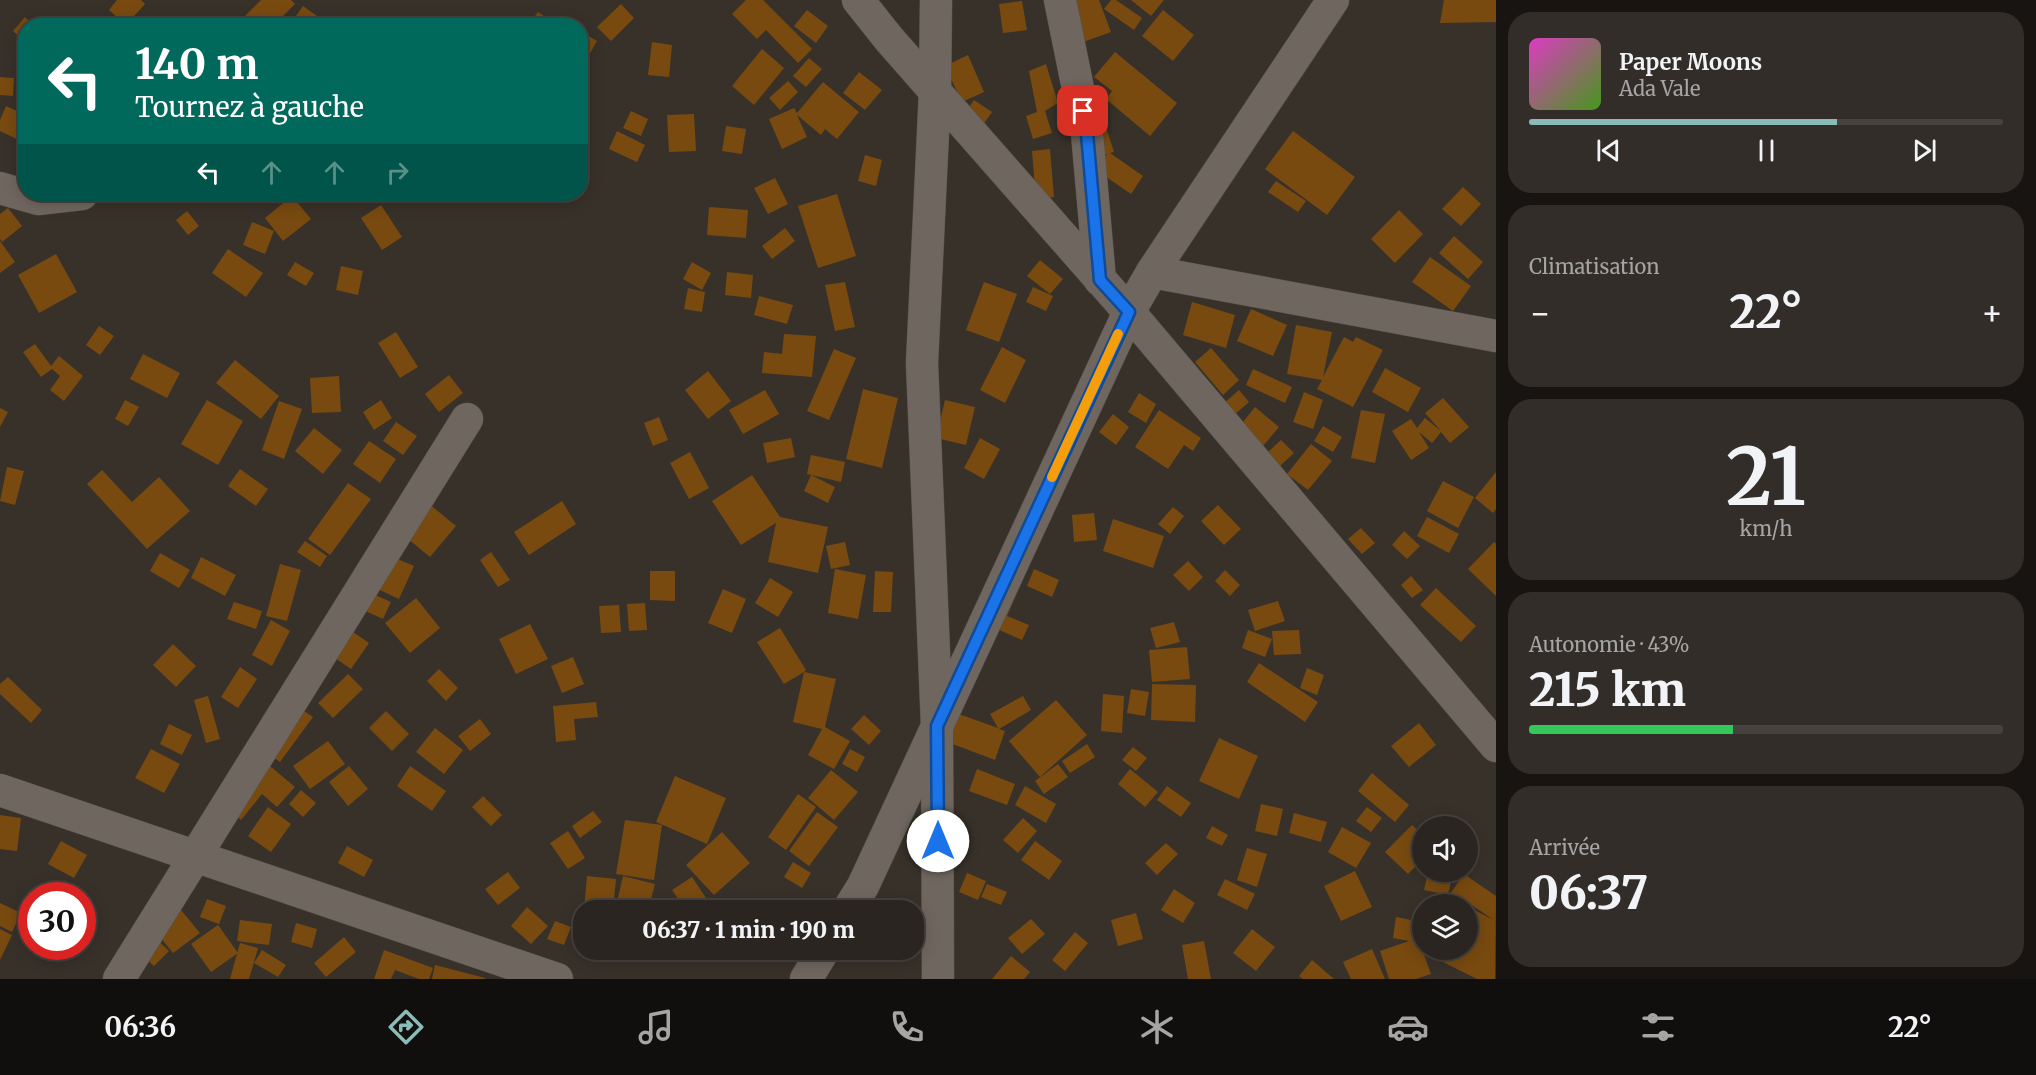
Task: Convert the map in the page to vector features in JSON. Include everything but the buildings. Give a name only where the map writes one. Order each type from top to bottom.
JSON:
[{"type":"street","points":[[858,0],[1129,312],[1496,746]]},
{"type":"street","points":[[936,0],[935,91],[922,363],[937,726],[938,979]]},
{"type":"street","points":[[1060,0],[1087,134],[1100,280]]},
{"type":"street","points":[[855,900],[864,886],[1129,312],[1152,272],[1333,0]]},
{"type":"street","points":[[0,188],[18,193]]},
{"type":"street","points":[[1152,272],[1496,336]]},
{"type":"street","points":[[119,979],[467,419]]},
{"type":"street","points":[[0,790],[557,979]]},
{"type":"street","points":[[806,979],[818,960]]},
{"type":"slow traffic","points":[[1052,477],[1118,334]]},
{"type":"route","points":[[938,841],[937,726],[1129,312],[1100,280],[1083,111]]}]
